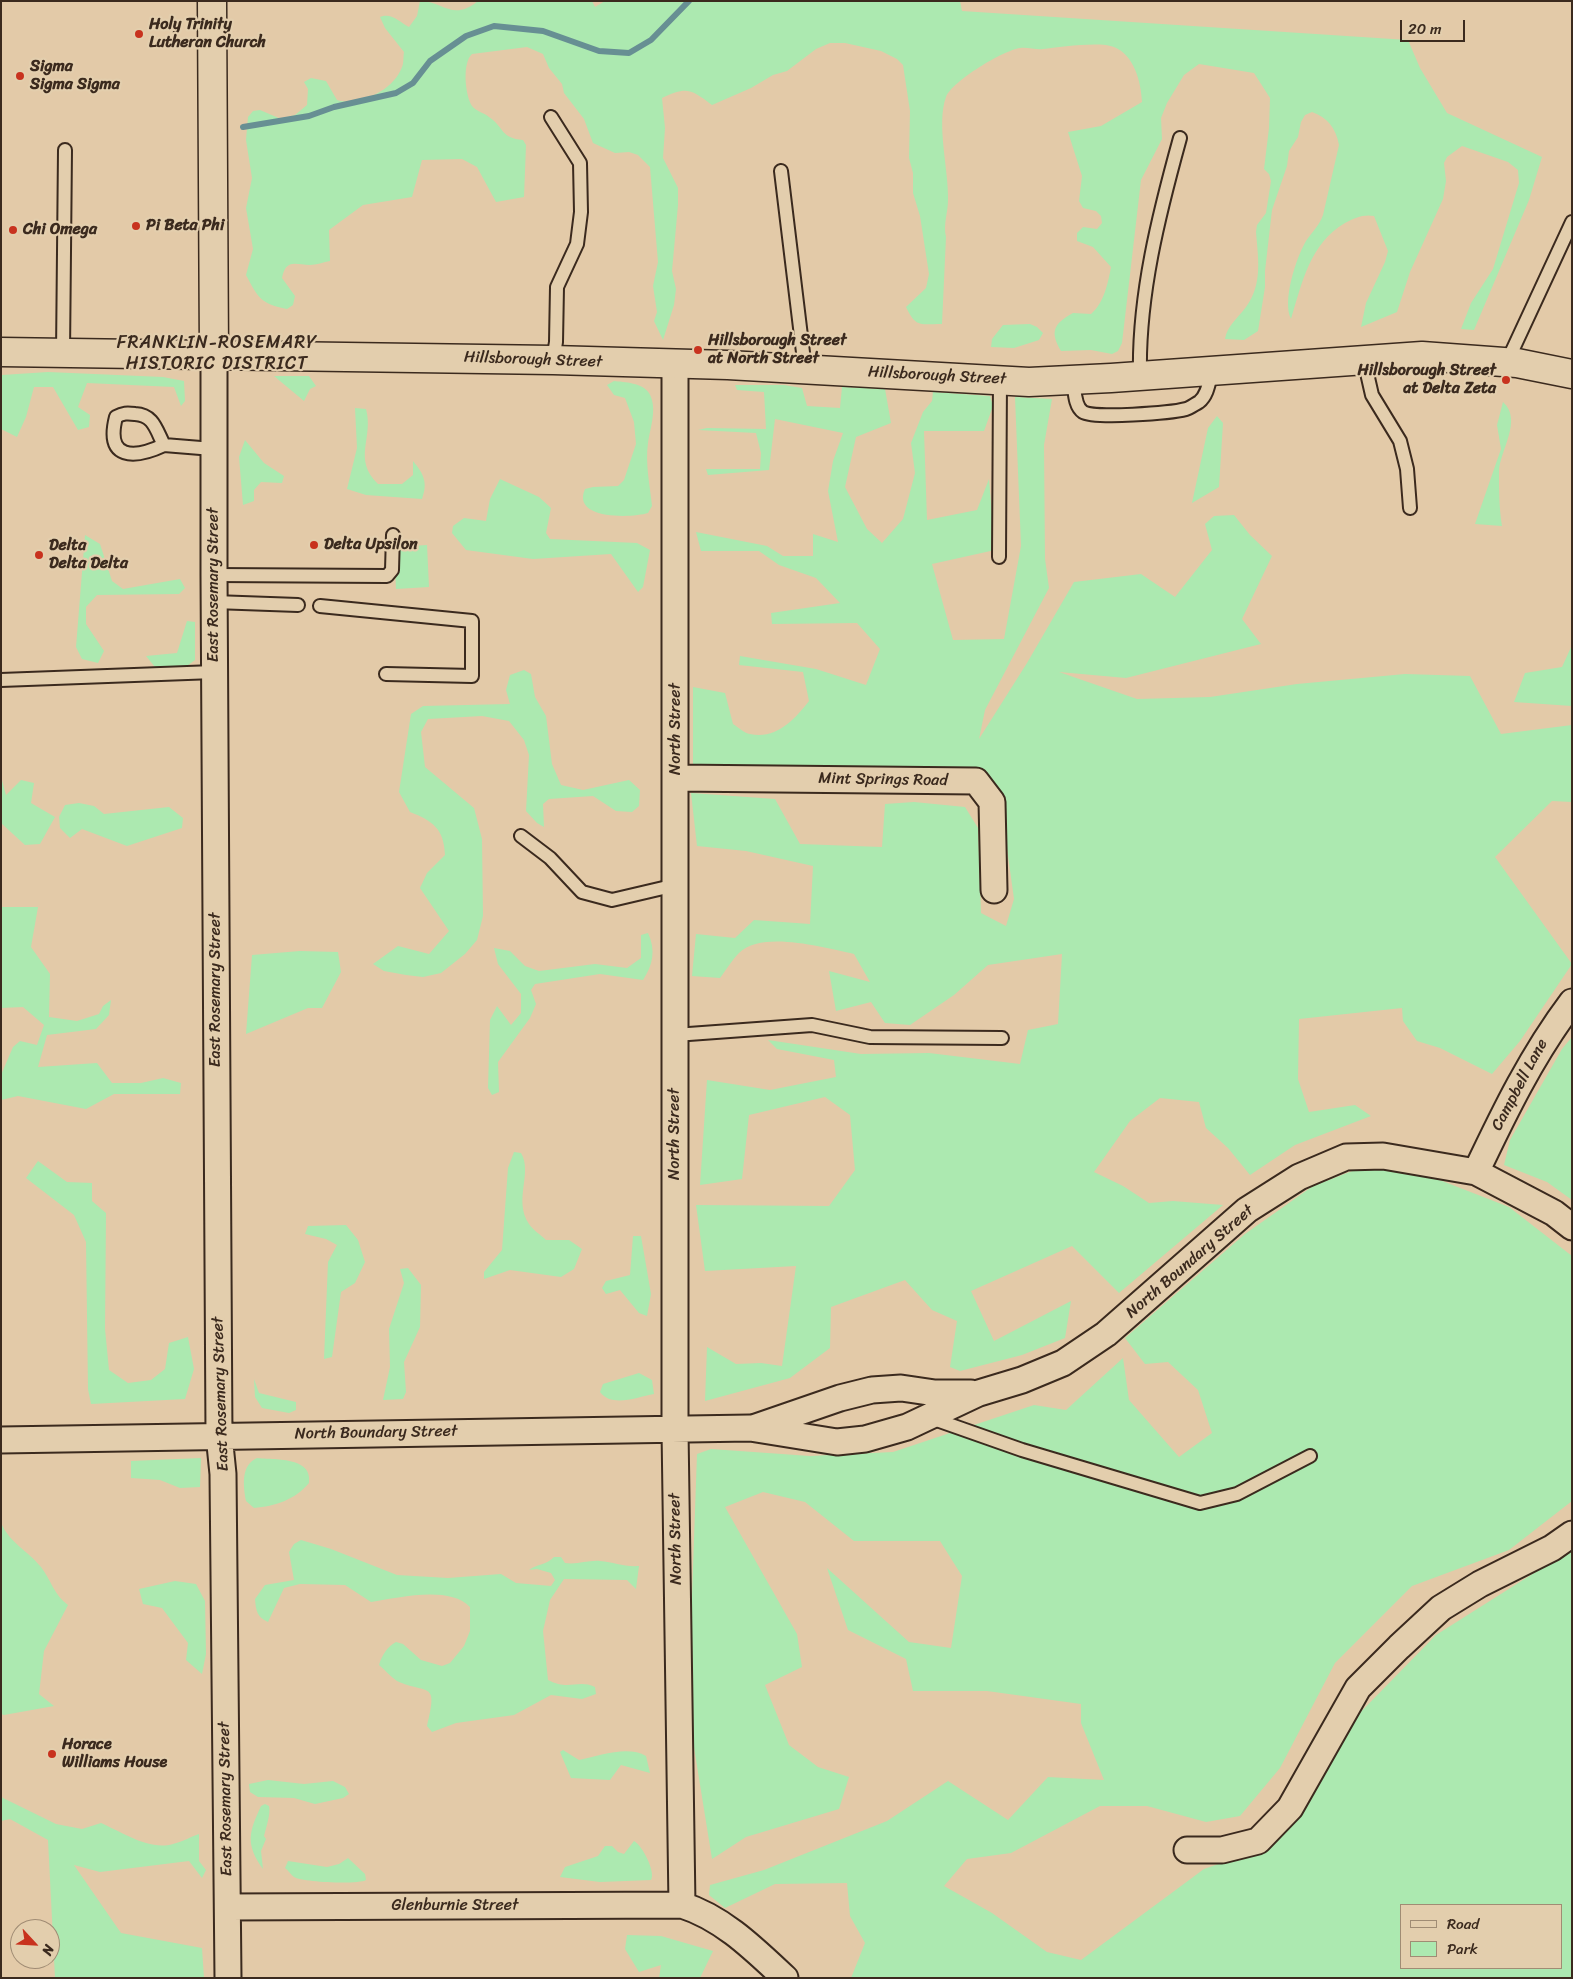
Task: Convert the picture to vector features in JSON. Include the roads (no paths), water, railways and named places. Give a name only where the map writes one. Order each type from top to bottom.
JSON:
[{"type":"street","name":"East Rosemary Street","points":[[212,1],[219,1436],[223,1474],[228,1978]]},
{"type":"street","name":"Hillsborough Street","points":[[1,352],[553,360],[805,369],[1029,382],[1422,356],[1507,362],[1572,374]]},
{"type":"street","name":"North Street","points":[[675,364],[675,1430],[682,1905]]},
{"type":"street","name":"Mint Springs Road","points":[[676,778],[976,781],[992,802],[994,890]]},
{"type":"street","name":"Campbell Lane","points":[[1476,1172],[1523,1075],[1548,1034],[1572,1002]]},
{"type":"street","name":"North Boundary Street","points":[[1,1440],[750,1428],[837,1442],[881,1436],[929,1417],[979,1393],[1022,1380],[1063,1363],[1106,1334],[1247,1210],[1299,1177],[1346,1157],[1383,1156],[1476,1172],[1554,1213],[1572,1227]]},
{"type":"street","name":"North Boundary Street","points":[[750,1428],[840,1398],[872,1390],[901,1388],[935,1393],[979,1393]]},
{"type":"street","points":[[1187,1850],[1222,1850],[1258,1840],[1290,1808],[1358,1688],[1399,1647],[1442,1608],[1480,1584],[1535,1558],[1572,1534]]},
{"type":"street","name":"Glenburnie Street","points":[[228,1907],[682,1905],[702,1911],[722,1922],[785,1978]]},
{"type":"lane","points":[[552,117],[580,162],[581,212],[577,244],[557,287],[556,342],[553,360]]},
{"type":"lane","points":[[1140,376],[1145,292],[1167,185],[1180,138]]},
{"type":"lane","points":[[63,353],[65,150]]},
{"type":"lane","points":[[781,171],[805,369]]},
{"type":"lane","points":[[1507,362],[1572,222]]},
{"type":"lane","points":[[1364,360],[1372,395],[1400,441],[1407,469],[1410,508]]},
{"type":"lane","points":[[1073,380],[1077,404],[1084,412],[1097,416],[1163,412],[1188,409],[1201,400],[1207,390],[1212,370]]},
{"type":"lane","points":[[999,557],[1000,380]]},
{"type":"lane","points":[[164,444],[213,449]]},
{"type":"lane","points":[[214,575],[387,576],[392,570],[393,535]]},
{"type":"lane","points":[[214,602],[298,605]]},
{"type":"lane","points":[[320,606],[472,621],[472,676],[386,674]]},
{"type":"lane","points":[[1,680],[214,672]]},
{"type":"lane","points":[[521,836],[550,858],[582,892],[612,900],[676,885]]},
{"type":"lane","points":[[675,1035],[812,1025],[870,1037],[1002,1038]]},
{"type":"lane","points":[[929,1417],[1022,1450],[1200,1503],[1237,1494],[1310,1456]]},
{"type":"waterway","points":[[243,127],[309,116],[334,107],[396,93],[413,83],[430,61],[466,36],[494,26],[543,31],[599,51],[629,53],[651,40],[689,1]]},
{"type":"place","name":"Holy Trinity Lutheran Church","points":[[139,34]]},
{"type":"place","name":"Sigma Sigma Sigma","points":[[20,76]]},
{"type":"place","name":"Pi Beta Phi","points":[[136,226]]},
{"type":"place","name":"Chi Omega","points":[[13,230]]},
{"type":"place","name":"Hillsborough Street at North Street","points":[[698,350]]},
{"type":"place","name":"Hillsborough Street at Delta Zeta","points":[[1506,380]]},
{"type":"place","name":"Delta Upsilon","points":[[314,545]]},
{"type":"place","name":"Delta Delta Delta","points":[[39,555]]},
{"type":"place","name":"Horace Williams House","points":[[52,1754]]},
{"type":"district","name":"FRANKLIN-ROSEMARY HISTORIC DISTRICT","points":[[217,353]]}]
